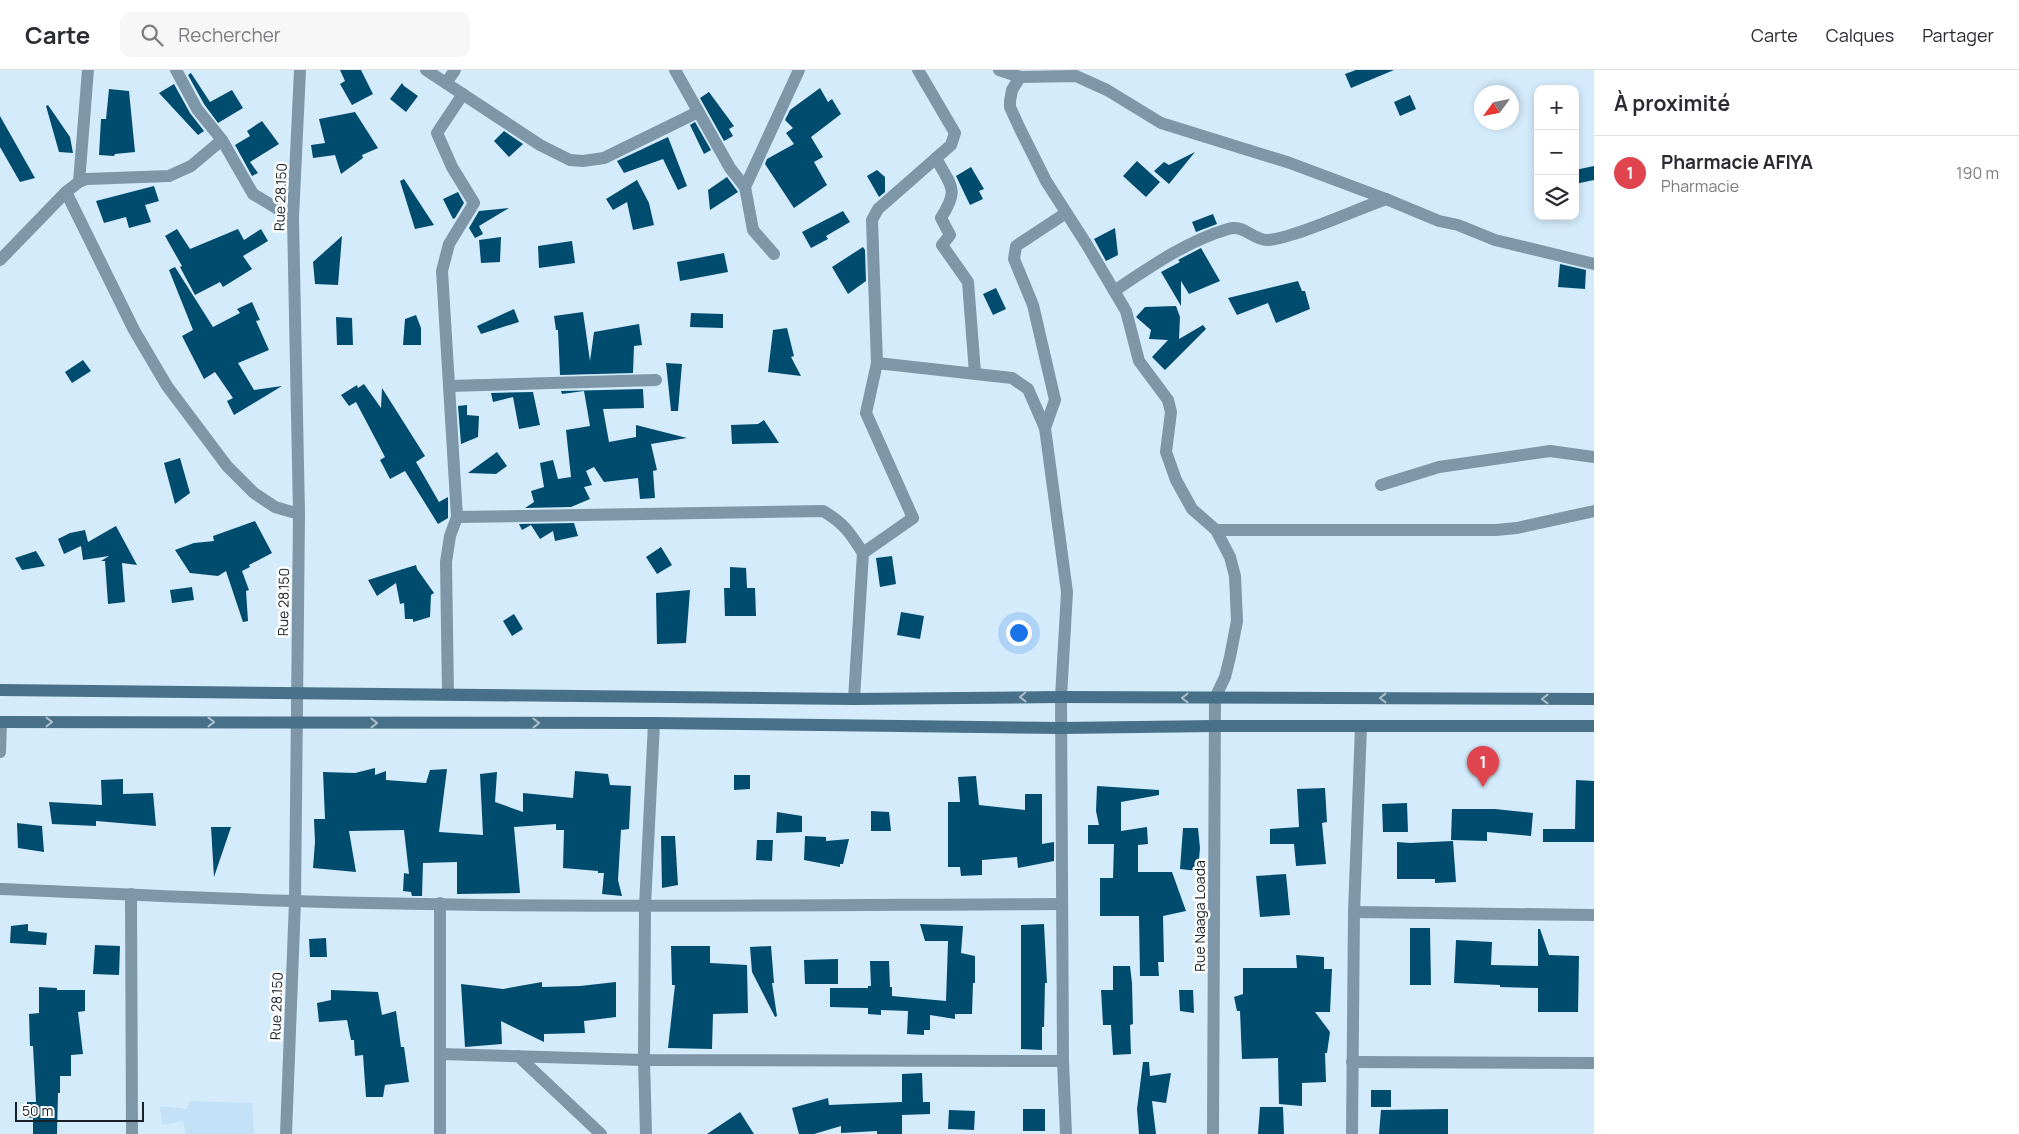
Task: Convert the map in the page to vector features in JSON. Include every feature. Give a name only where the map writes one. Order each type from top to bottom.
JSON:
[{"type":"main road","points":[[0,690],[854,699],[1061,697],[1594,699]]},
{"type":"main road","points":[[1,722],[654,723],[1062,728],[1594,726]]},
{"type":"street","points":[[79,182],[88,70]]},
{"type":"street","points":[[176,70],[197,109],[222,140],[253,194],[293,218]]},
{"type":"street","name":"Rue 28.150","points":[[286,1134],[295,901],[299,514],[293,218],[300,70]]},
{"type":"street","points":[[426,70],[540,145],[570,160],[583,161],[604,158],[698,112]]},
{"type":"street","points":[[446,83],[455,70]]},
{"type":"street","points":[[675,70],[730,168],[745,187],[753,230],[774,254]]},
{"type":"street","points":[[745,187],[799,70]]},
{"type":"street","points":[[863,553],[913,518],[866,413],[877,363],[872,220],[878,209],[951,145],[955,133],[918,70]]},
{"type":"street","points":[[999,70],[1020,76],[1076,76],[1107,90],[1161,123],[1290,163],[1439,221],[1458,225],[1495,240],[1594,264]]},
{"type":"street","points":[[1020,76],[1012,90],[1010,107],[1046,181],[1126,311],[1139,361],[1168,400],[1171,412],[1166,452],[1176,480],[1192,509],[1216,530],[1230,557],[1235,576],[1237,621],[1230,657],[1215,698]]},
{"type":"street","points":[[448,694],[446,562],[450,536],[457,517],[442,271],[449,244],[474,202],[452,167],[437,133],[464,94]]},
{"type":"street","points":[[0,260],[66,192],[79,182],[99,178],[126,179],[169,176],[191,166],[222,140]]},
{"type":"street","points":[[936,158],[953,189],[952,201],[942,218],[950,234],[942,245],[968,282],[975,373]]},
{"type":"street","points":[[66,192],[134,330],[167,386],[227,466],[254,493],[275,507],[299,514]]},
{"type":"street","points":[[1114,291],[1157,262],[1230,228],[1244,229],[1265,240],[1280,238],[1320,226],[1386,199]]},
{"type":"street","points":[[1045,428],[1056,400],[1033,306],[1014,259],[1016,246],[1066,213]]},
{"type":"street","points":[[877,363],[1012,378],[1028,389],[1045,428],[1067,592],[1061,697],[1063,1061],[1066,1134]]},
{"type":"street","points":[[449,386],[656,380]]},
{"type":"street","points":[[1381,485],[1439,467],[1550,452],[1594,457]]},
{"type":"street","points":[[457,517],[823,511],[838,520],[849,530],[863,553],[854,699]]},
{"type":"street","points":[[1216,530],[1496,530],[1517,528],[1594,511]]},
{"type":"street","name":"Rue Naaga Loada","points":[[1213,1134],[1215,698]]},
{"type":"street","points":[[0,752],[1,722]]},
{"type":"street","points":[[646,1134],[644,1060],[645,906],[654,723]]},
{"type":"street","points":[[1352,1134],[1354,912],[1361,726]]},
{"type":"street","points":[[0,889],[295,901],[645,906],[1062,904]]},
{"type":"street","points":[[131,894],[132,1134]]},
{"type":"street","points":[[440,903],[440,1134]]},
{"type":"street","points":[[1354,912],[1594,915]]},
{"type":"street","points":[[440,1054],[644,1060],[1063,1061]]},
{"type":"street","points":[[518,1056],[601,1134]]},
{"type":"street","points":[[1352,1062],[1594,1063]]},
{"type":"shaded area","points":[[190,1101],[252,1103],[254,1134],[186,1134],[183,1121],[162,1125],[160,1106],[187,1109]]},
{"type":"building","points":[[340,70],[361,70],[373,94],[352,105],[340,84],[345,81]]},
{"type":"building","points":[[1356,70],[1394,70],[1351,88],[1345,74]]},
{"type":"building","points":[[191,73],[210,102],[232,90],[243,108],[218,123],[204,104],[188,75]]},
{"type":"building","points":[[402,83],[418,96],[406,112],[390,99]]},
{"type":"building","points":[[174,84],[190,113],[204,131],[198,135],[159,93]]},
{"type":"building","points":[[820,88],[828,102],[832,99],[841,114],[811,137],[823,157],[814,162],[827,185],[794,208],[765,164],[767,159],[794,144],[786,133],[793,128],[785,120],[790,110]]},
{"type":"building","points":[[109,89],[129,91],[135,152],[115,154],[114,156],[99,155],[101,119],[106,119]]},
{"type":"building","points":[[709,92],[734,126],[729,129],[733,136],[724,141],[700,98]]},
{"type":"building","points":[[1410,95],[1416,109],[1400,116],[1394,102]]},
{"type":"building","points":[[48,105],[70,137],[73,153],[59,152],[46,106]]},
{"type":"building","points":[[355,112],[378,148],[362,155],[363,158],[341,174],[335,155],[313,158],[311,145],[325,143],[319,119]]},
{"type":"building","points":[[0,116],[35,178],[20,182],[0,147]]},
{"type":"building","points":[[262,121],[279,144],[250,162],[258,173],[252,176],[235,145],[250,136],[247,131]]},
{"type":"building","points":[[695,122],[711,150],[704,154],[690,125]]},
{"type":"building","points":[[504,131],[523,144],[509,157],[494,141]]},
{"type":"building","points":[[668,137],[687,186],[678,190],[663,159],[624,173],[617,161]]},
{"type":"building","points":[[1195,152],[1169,184],[1154,171],[1164,162],[1169,165]]},
{"type":"building","points":[[1137,161],[1160,182],[1146,197],[1123,176]]},
{"type":"building","points":[[1594,166],[1594,180],[1579,183],[1579,169]]},
{"type":"building","points":[[971,167],[984,189],[979,191],[983,199],[970,205],[956,176]]},
{"type":"building","points":[[877,170],[885,177],[885,192],[879,197],[867,176]]},
{"type":"building","points":[[727,177],[738,192],[710,210],[708,190]]},
{"type":"building","points":[[404,179],[434,225],[415,229],[400,181]]},
{"type":"building","points":[[637,180],[649,203],[654,225],[633,230],[627,202],[613,210],[606,199]]},
{"type":"building","points":[[154,186],[159,201],[145,205],[151,222],[129,228],[126,217],[104,223],[96,201]]},
{"type":"building","points":[[458,192],[464,203],[453,219],[443,199]]},
{"type":"building","points":[[509,208],[479,226],[483,234],[475,238],[469,228],[479,211]]},
{"type":"building","points":[[843,211],[850,222],[826,236],[828,239],[811,248],[802,232]]},
{"type":"building","points":[[1213,214],[1217,224],[1196,232],[1192,222]]},
{"type":"building","points":[[1115,228],[1118,255],[1106,261],[1094,239]]},
{"type":"building","points":[[177,229],[190,249],[238,229],[244,240],[261,229],[268,241],[243,256],[252,269],[223,287],[220,282],[195,295],[180,267],[182,266],[165,236]]},
{"type":"building","points":[[342,236],[338,285],[315,284],[313,262]]},
{"type":"building","points":[[501,237],[500,262],[481,263],[479,240]]},
{"type":"building","points":[[572,241],[575,263],[539,268],[538,246]]},
{"type":"building","points":[[863,247],[865,250],[866,281],[848,294],[832,267]]},
{"type":"building","points":[[1201,248],[1220,281],[1189,294],[1181,281],[1181,306],[1161,272],[1180,262],[1178,260]]},
{"type":"building","points":[[724,253],[728,272],[680,281],[677,262]]},
{"type":"building","points":[[1560,264],[1586,270],[1585,289],[1558,287]]},
{"type":"building","points":[[175,267],[213,327],[240,313],[237,309],[252,302],[260,320],[256,321],[269,350],[238,363],[254,390],[282,386],[234,415],[227,401],[233,398],[215,372],[204,379],[182,336],[193,330],[169,270]]},
{"type":"building","points":[[1298,281],[1302,291],[1305,291],[1310,309],[1276,323],[1268,303],[1237,315],[1228,298]]},
{"type":"building","points":[[996,288],[1006,309],[993,315],[983,294]]},
{"type":"building","points":[[1176,306],[1180,317],[1179,339],[1203,325],[1206,329],[1165,370],[1152,357],[1168,340],[1149,339],[1151,330],[1136,317],[1145,307]]},
{"type":"building","points":[[514,309],[519,322],[481,334],[477,326]]},
{"type":"building","points":[[583,312],[590,361],[594,332],[639,324],[642,345],[634,346],[633,373],[560,375],[558,330],[556,330],[554,316]]},
{"type":"building","points":[[691,313],[723,314],[723,328],[690,327]]},
{"type":"building","points":[[416,315],[421,328],[421,345],[403,345],[405,319]]},
{"type":"building","points":[[336,317],[352,318],[353,345],[337,345]]},
{"type":"building","points":[[787,328],[794,356],[791,357],[801,376],[768,372],[773,330]]},
{"type":"building","points":[[83,360],[91,371],[72,383],[65,372]]},
{"type":"building","points":[[666,363],[682,364],[678,411],[671,411]]},
{"type":"building","points":[[364,384],[381,408],[382,388],[425,456],[416,462],[439,502],[448,497],[448,518],[438,524],[405,471],[390,479],[380,460],[385,457],[356,402],[349,406],[341,395],[357,385],[358,388]]},
{"type":"building","points":[[643,389],[644,408],[603,409],[609,442],[636,437],[636,425],[687,438],[651,444],[657,470],[653,471],[655,498],[640,499],[638,478],[604,482],[594,467],[586,471],[592,485],[584,487],[590,499],[571,507],[525,508],[534,502],[531,491],[544,487],[540,463],[553,460],[558,479],[571,477],[566,430],[590,426],[584,391],[562,394],[561,391]]},
{"type":"building","points":[[533,392],[540,425],[519,429],[513,397],[493,402],[491,393]]},
{"type":"building","points":[[467,405],[467,415],[479,416],[478,437],[461,444],[458,406]]},
{"type":"building","points":[[764,420],[779,443],[732,444],[731,425],[758,424]]},
{"type":"building","points":[[497,452],[507,466],[496,474],[468,473]]},
{"type":"building","points":[[180,458],[190,493],[175,504],[164,463]]},
{"type":"building","points":[[255,521],[272,553],[249,565],[250,567],[242,571],[249,590],[246,591],[248,621],[243,622],[226,571],[218,576],[190,573],[175,550],[194,543],[214,541],[213,536]]},
{"type":"building","points":[[574,523],[578,536],[555,541],[553,531],[540,539],[531,525],[522,530],[519,524]]},
{"type":"building","points":[[116,526],[137,565],[122,563],[125,602],[108,604],[105,561],[101,561],[109,556],[83,560],[81,546],[64,554],[58,539],[70,533],[85,530],[88,542]]},
{"type":"building","points":[[661,547],[672,565],[657,574],[646,557]]},
{"type":"building","points":[[36,551],[45,566],[22,570],[15,558]]},
{"type":"building","points":[[892,556],[896,584],[880,587],[876,558]]},
{"type":"building","points":[[416,565],[434,593],[431,595],[430,617],[413,622],[413,619],[405,619],[404,603],[400,604],[396,583],[377,596],[368,580]]},
{"type":"building","points":[[730,567],[746,568],[747,588],[755,588],[756,616],[725,616],[724,588],[730,588]]},
{"type":"building","points":[[192,587],[194,600],[172,603],[170,590]]},
{"type":"building","points":[[690,590],[686,643],[657,644],[656,593]]},
{"type":"building","points":[[901,612],[924,616],[920,639],[897,635]]},
{"type":"building","points":[[514,614],[523,629],[512,636],[503,621]]},
{"type":"building","points":[[375,768],[375,775],[386,771],[386,780],[426,783],[430,770],[447,769],[439,832],[483,835],[480,774],[497,772],[495,802],[523,812],[523,793],[573,798],[575,771],[608,774],[610,785],[631,786],[629,829],[621,830],[618,880],[622,896],[602,894],[604,873],[563,868],[564,830],[556,830],[556,824],[514,827],[520,893],[457,894],[457,862],[423,863],[422,896],[412,896],[411,892],[403,891],[404,873],[409,874],[404,830],[349,831],[356,872],[313,868],[314,819],[325,819],[323,772],[355,773]]},
{"type":"building","points":[[734,775],[750,775],[750,789],[734,790]]},
{"type":"building","points":[[976,776],[979,805],[1025,810],[1025,794],[1042,794],[1042,844],[1054,842],[1054,861],[1018,868],[1017,857],[982,860],[982,875],[961,876],[960,867],[948,867],[948,802],[960,802],[958,777]]},
{"type":"building","points":[[123,779],[123,794],[153,793],[156,826],[96,821],[96,826],[52,824],[49,802],[102,805],[101,780]]},
{"type":"building","points":[[1576,780],[1594,781],[1594,842],[1543,842],[1543,829],[1575,829]]},
{"type":"building","points":[[1097,786],[1159,790],[1159,795],[1121,802],[1121,831],[1147,827],[1148,844],[1138,845],[1138,872],[1172,872],[1186,911],[1163,916],[1164,962],[1158,962],[1159,976],[1140,976],[1139,916],[1100,916],[1100,878],[1113,878],[1114,844],[1088,844],[1088,825],[1099,825],[1096,811]]},
{"type":"building","points":[[1325,788],[1327,822],[1322,823],[1326,864],[1296,866],[1294,844],[1270,844],[1270,829],[1299,827],[1297,789]]},
{"type":"building","points":[[1407,803],[1408,832],[1383,832],[1382,804]]},
{"type":"building","points":[[1452,809],[1495,809],[1533,813],[1531,836],[1487,832],[1487,841],[1451,840]]},
{"type":"building","points":[[871,811],[889,812],[891,831],[871,831]]},
{"type":"building","points":[[777,812],[802,816],[802,832],[776,833]]},
{"type":"building","points":[[17,823],[42,826],[44,852],[18,848]]},
{"type":"building","points":[[211,827],[231,827],[214,877]]},
{"type":"building","points":[[1183,828],[1198,828],[1200,848],[1198,871],[1180,869]]},
{"type":"building","points":[[661,836],[675,836],[678,885],[662,888]]},
{"type":"building","points":[[805,836],[826,837],[826,841],[849,839],[843,864],[840,864],[840,867],[804,860]]},
{"type":"building","points":[[757,840],[773,840],[772,861],[756,860]]},
{"type":"building","points":[[1453,841],[1456,882],[1435,883],[1435,879],[1397,879],[1397,842]]},
{"type":"building","points":[[1286,874],[1290,915],[1260,917],[1256,876]]},
{"type":"building","points":[[28,924],[28,931],[47,933],[46,945],[10,943],[11,926]]},
{"type":"building","points":[[920,924],[963,926],[961,953],[975,956],[972,1014],[955,1014],[955,1019],[930,1015],[930,1030],[924,1030],[924,1035],[907,1034],[908,1011],[881,1010],[881,1015],[868,1014],[868,1008],[830,1007],[830,988],[868,988],[868,986],[871,986],[870,961],[889,961],[892,996],[946,1001],[948,941],[925,941]]},
{"type":"building","points":[[1044,924],[1047,983],[1045,983],[1042,1050],[1021,1049],[1021,925]]},
{"type":"building","points":[[1410,928],[1430,928],[1431,985],[1410,985]]},
{"type":"building","points":[[1538,929],[1540,929],[1549,955],[1579,956],[1578,1012],[1538,1012],[1538,988],[1454,983],[1456,940],[1492,942],[1491,965],[1538,966]]},
{"type":"building","points":[[326,938],[327,957],[310,957],[309,939]]},
{"type":"building","points":[[95,945],[120,946],[119,975],[93,974]]},
{"type":"building","points":[[671,946],[710,946],[710,963],[747,965],[748,1013],[713,1014],[712,1049],[668,1048],[675,985],[672,985]]},
{"type":"building","points":[[771,946],[774,983],[772,983],[777,1016],[775,1017],[752,972],[750,947]]},
{"type":"building","points":[[1296,955],[1324,957],[1324,969],[1332,969],[1330,1012],[1315,1012],[1330,1032],[1327,1053],[1325,1053],[1326,1082],[1302,1083],[1302,1106],[1279,1104],[1278,1058],[1242,1059],[1240,1011],[1237,1011],[1234,997],[1243,994],[1243,968],[1297,968]]},
{"type":"building","points":[[838,959],[838,984],[805,984],[804,960]]},
{"type":"building","points":[[1113,966],[1130,966],[1133,1024],[1130,1025],[1131,1054],[1113,1055],[1111,1025],[1103,1025],[1101,990],[1113,990]]},
{"type":"building","points":[[542,982],[542,987],[580,986],[616,982],[616,1017],[584,1021],[585,1033],[544,1034],[544,1042],[501,1021],[502,1044],[465,1047],[461,984],[503,989]]},
{"type":"building","points":[[39,987],[57,988],[57,990],[85,990],[85,1011],[78,1012],[83,1054],[71,1055],[71,1076],[60,1076],[57,1134],[33,1134],[33,1118],[26,1117],[27,1102],[36,1102],[33,1046],[30,1046],[29,1014],[39,1013]]},
{"type":"building","points":[[331,990],[378,992],[382,1015],[396,1011],[401,1047],[404,1047],[409,1082],[385,1085],[383,1097],[366,1097],[363,1055],[355,1056],[354,1040],[351,1040],[347,1020],[319,1022],[317,1003],[331,1000]]},
{"type":"building","points":[[1179,990],[1193,990],[1194,1013],[1180,1011]]},
{"type":"building","points":[[1143,1062],[1149,1062],[1150,1076],[1171,1073],[1166,1103],[1152,1101],[1156,1134],[1139,1134],[1137,1109]]},
{"type":"building","points":[[922,1073],[923,1102],[930,1102],[930,1114],[902,1115],[902,1134],[877,1134],[877,1131],[841,1133],[841,1126],[814,1134],[799,1134],[792,1108],[828,1098],[829,1105],[902,1102],[902,1074]]},
{"type":"building","points":[[1371,1090],[1391,1090],[1391,1107],[1371,1107]]},
{"type":"building","points":[[1260,1107],[1283,1107],[1284,1134],[1258,1134]]},
{"type":"building","points":[[1023,1109],[1045,1109],[1045,1131],[1023,1131]]},
{"type":"building","points":[[1448,1109],[1448,1134],[1379,1134],[1381,1110]]},
{"type":"building","points":[[949,1110],[975,1111],[974,1130],[948,1129]]},
{"type":"building","points":[[740,1112],[754,1134],[707,1134]]},
{"type":"place","name":"Pharmacie AFIYA","points":[[1483,787]]}]
